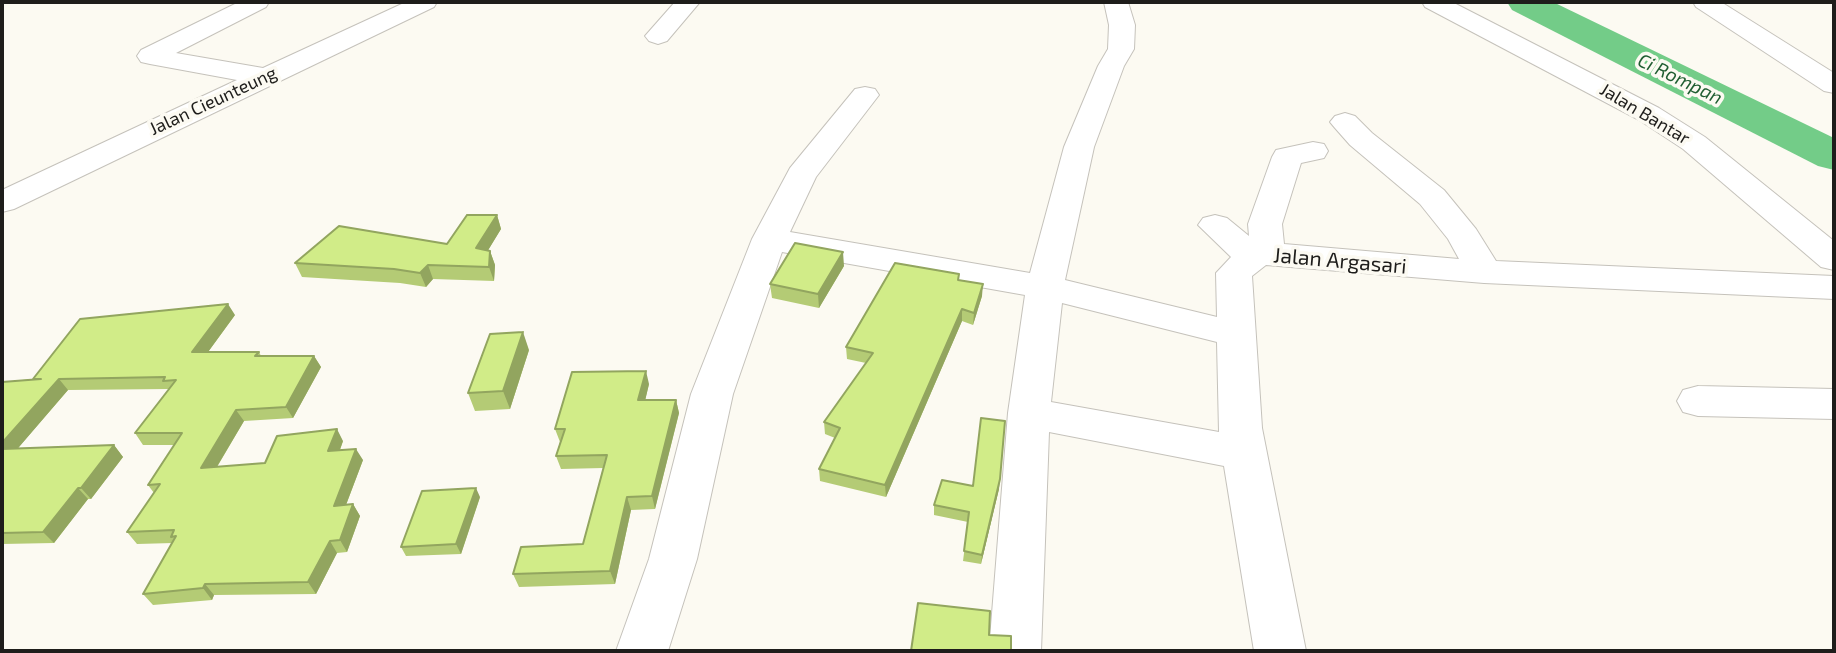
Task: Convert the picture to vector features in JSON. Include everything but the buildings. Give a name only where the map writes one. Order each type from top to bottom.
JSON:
[{"type":"street","points":[[257,2],[150,56],[265,77]]},
{"type":"street","points":[[658,36],[688,2]]},
{"type":"street","points":[[1015,651],[1029,413],[1045,287],[1079,147],[1111,66],[1121,49],[1122,25],[1116,2]]},
{"type":"street","name":"Jalan Bantar","points":[[1434,2],[1650,114],[1694,143],[1834,259]]},
{"type":"street","points":[[1705,2],[1834,85]]},
{"type":"street","name":"Jalan Cieunteung","points":[[2,202],[265,77],[412,3]]},
{"type":"street","points":[[642,651],[673,559],[712,394],[769,239],[801,175],[865,95]]},
{"type":"street","points":[[1345,122],[1361,139],[1432,197],[1464,236],[1484,272]]},
{"type":"street","points":[[1215,225],[1261,255],[1265,224],[1287,158],[1313,151]]},
{"type":"street","points":[[769,239],[1045,287],[1236,334]]},
{"type":"street","name":"Jalan Argasari","points":[[1280,651],[1243,453],[1236,334],[1234,273],[1261,255],[1484,272],[1834,288]]},
{"type":"street","points":[[1698,401],[1834,404]]},
{"type":"street","points":[[1029,413],[1243,453]]},
{"type":"waterway","name":"Ci Rompan","points":[[1525,2],[1834,156]]}]
